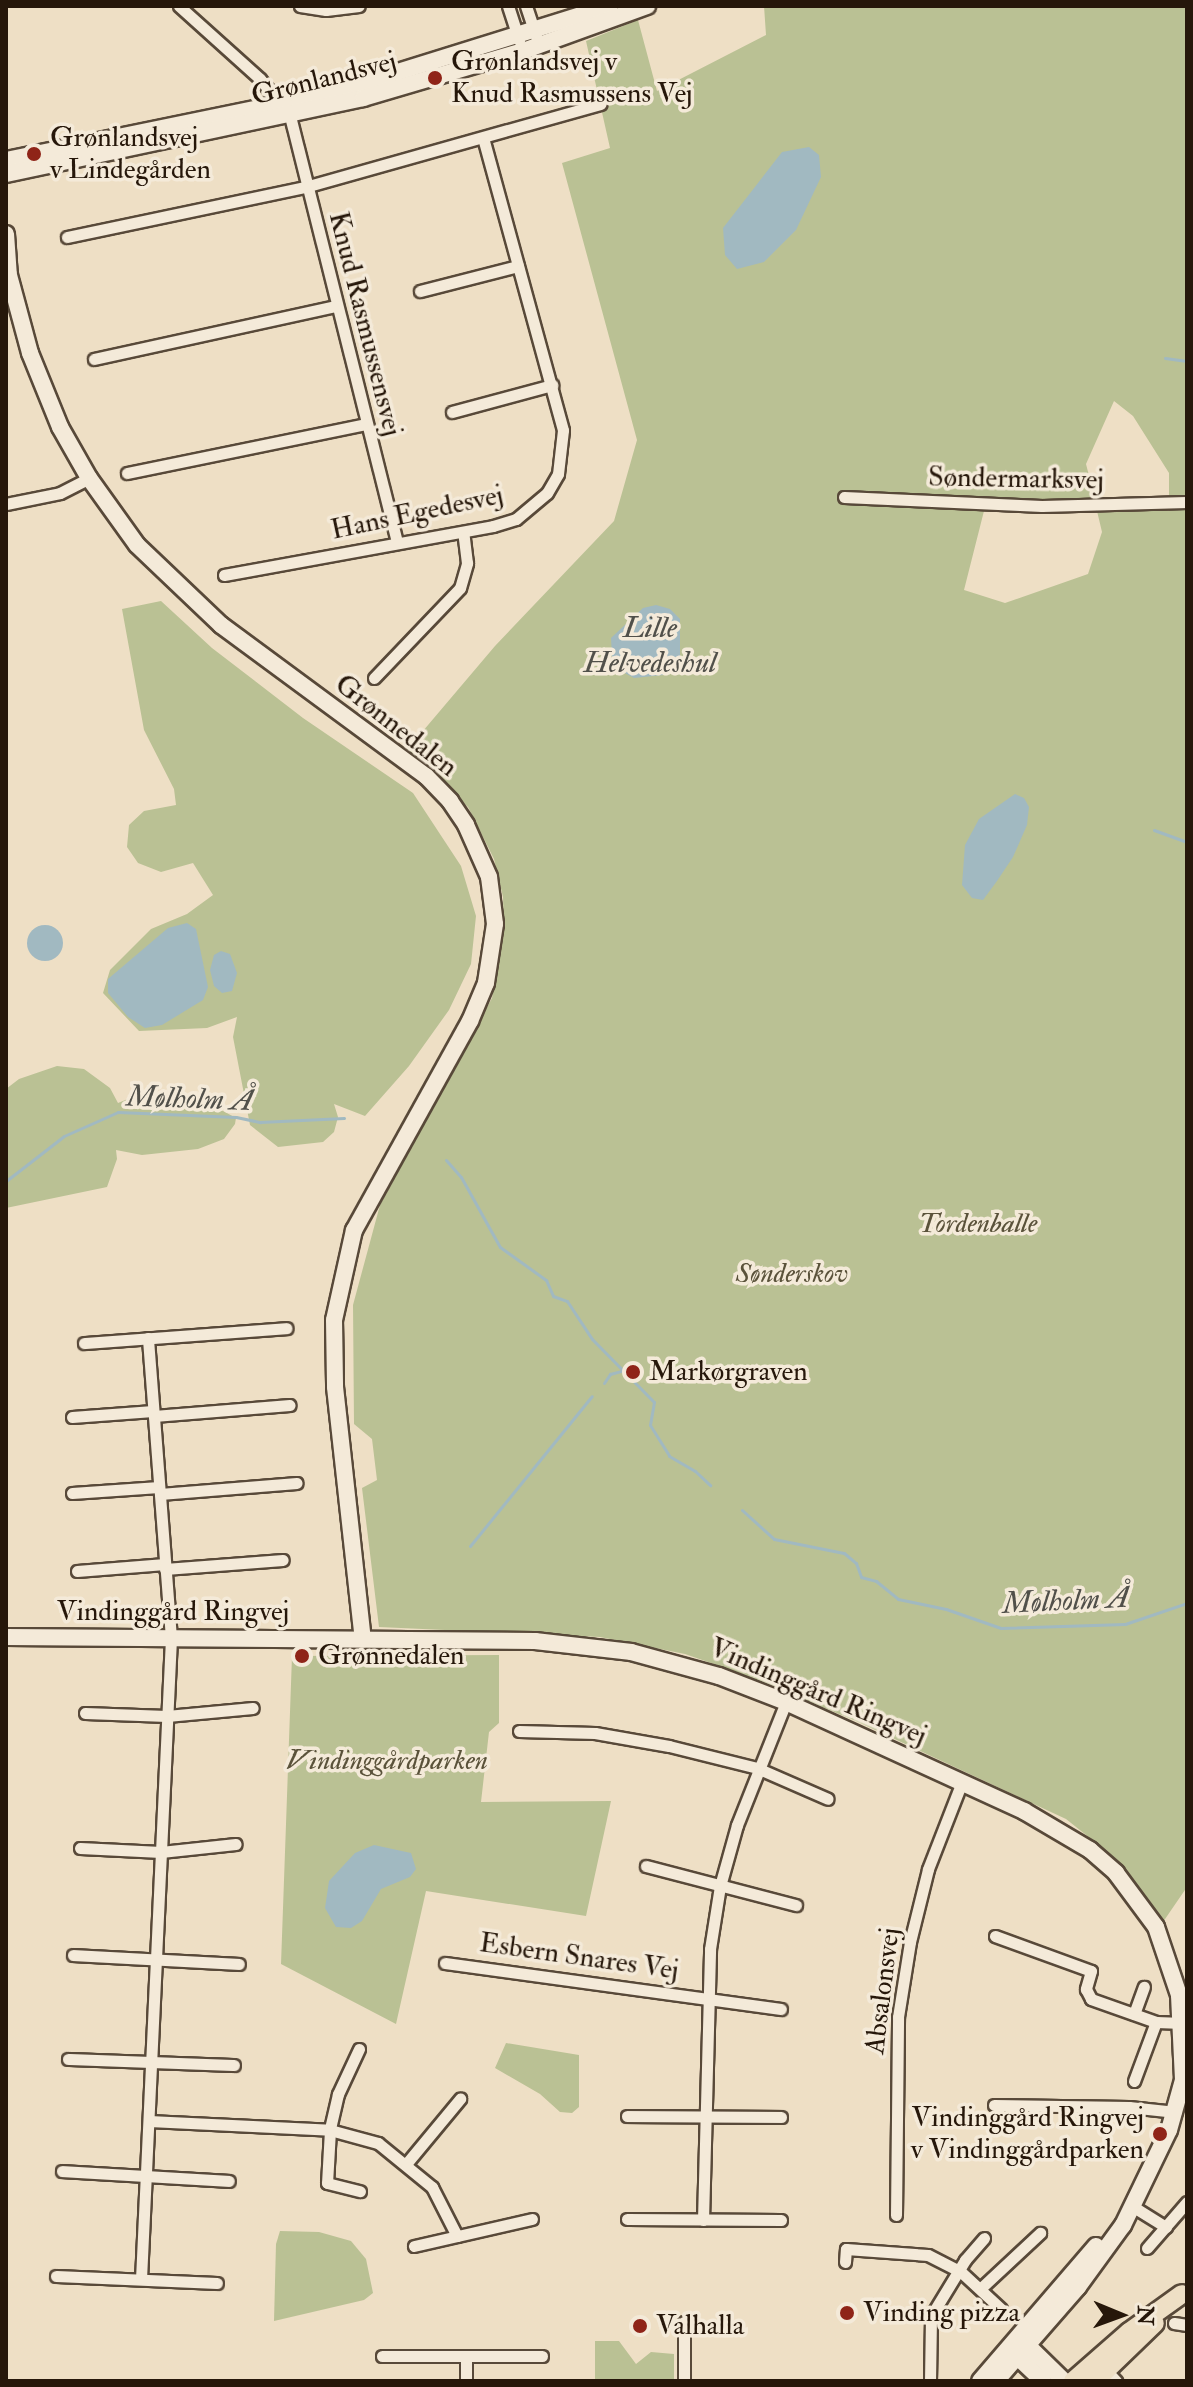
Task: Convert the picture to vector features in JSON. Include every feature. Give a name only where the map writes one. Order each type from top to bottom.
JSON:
[{"type":"main road","points":[[1073,2381],[1103,2373],[1184,2292]]},
{"type":"street","points":[[179,6],[260,79],[284,110]]},
{"type":"street","points":[[300,6],[326,10],[359,6]]},
{"type":"street","points":[[508,6],[528,41]]},
{"type":"street","points":[[526,6],[528,41]]},
{"type":"street","name":"Grønlandsvej","points":[[528,41],[610,6]]},
{"type":"street","name":"Grønlandsvej","points":[[6,174],[284,110],[425,65],[528,41],[647,6]]},
{"type":"street","points":[[67,237],[305,187],[601,104]]},
{"type":"street","name":"Grønlandsvej","points":[[6,160],[284,110]]},
{"type":"street","name":"Knud Rasmussensvej","points":[[284,110],[397,543]]},
{"type":"street","name":"Hans Egedesvej","points":[[224,575],[463,532],[516,519],[547,493],[558,474],[563,454],[563,430],[483,138]]},
{"type":"street","name":"Grønnedalen","points":[[6,234],[8,273],[44,389],[89,478],[137,545],[199,607],[426,776],[450,801],[466,825],[489,877],[495,924],[486,983],[470,1021],[354,1230],[337,1307],[335,1387],[363,1639]]},
{"type":"street","points":[[420,291],[518,266]]},
{"type":"street","points":[[94,359],[335,306]]},
{"type":"street","points":[[452,412],[552,385]]},
{"type":"street","points":[[127,473],[366,424]]},
{"type":"street","points":[[6,504],[60,493],[89,478]]},
{"type":"street","name":"Søndermarksvej","points":[[844,497],[1042,506],[1187,502]]},
{"type":"street","points":[[374,678],[460,588],[467,563],[463,532]]},
{"type":"street","points":[[84,1343],[286,1328]]},
{"type":"street","points":[[141,2279],[171,1638],[148,1338]]},
{"type":"street","points":[[72,1417],[290,1405]]},
{"type":"street","points":[[72,1493],[297,1483]]},
{"type":"street","points":[[77,1571],[283,1560]]},
{"type":"street","name":"Vindinggård Ringvej","points":[[6,1637],[588,1644],[667,1660],[786,1702],[1065,1832],[1116,1873],[1156,1927],[1175,1977],[1183,2023],[1183,2080],[1176,2112],[1123,2225],[1102,2255],[1018,2347],[980,2381]]},
{"type":"street","name":"Esbern Snares Vej","points":[[703,2220],[706,1999],[720,1886],[757,1768],[786,1702]]},
{"type":"street","points":[[85,1713],[167,1716],[253,1708]]},
{"type":"street","points":[[519,1731],[635,1739],[757,1768],[828,1799]]},
{"type":"street","name":"Absalonsvej","points":[[896,2215],[898,2017],[910,1942],[928,1869],[962,1782]]},
{"type":"street","points":[[80,1848],[161,1852],[236,1844]]},
{"type":"street","points":[[646,1866],[796,1905]]},
{"type":"street","points":[[995,1936],[1091,1971],[1086,1989],[1091,1999],[1156,2022],[1183,2023]]},
{"type":"street","points":[[73,1955],[239,1964]]},
{"type":"street","name":"Esbern Snares Vej","points":[[445,1963],[781,2009]]},
{"type":"street","points":[[1134,2014],[1144,1987]]},
{"type":"street","points":[[1134,2081],[1156,2022]]},
{"type":"street","points":[[359,2049],[338,2094],[330,2130],[327,2183],[360,2191]]},
{"type":"street","points":[[68,2059],[234,2065]]},
{"type":"street","points":[[406,2164],[460,2099]]},
{"type":"street","points":[[994,2105],[1129,2107],[1176,2112]]},
{"type":"street","points":[[627,2116],[781,2117]]},
{"type":"street","points":[[149,2121],[330,2130],[378,2143],[432,2187],[457,2236]]},
{"type":"street","points":[[62,2171],[229,2181]]},
{"type":"street","points":[[1147,2248],[1187,2202]]},
{"type":"street","points":[[1129,2210],[1166,2227]]},
{"type":"street","points":[[414,2246],[532,2219]]},
{"type":"street","points":[[627,2219],[781,2220]]},
{"type":"street","points":[[981,2288],[1040,2233]]},
{"type":"street","points":[[930,2381],[931,2316],[984,2238]]},
{"type":"street","points":[[845,2262],[846,2249],[928,2255],[960,2271],[1001,2309]]},
{"type":"street","points":[[56,2276],[217,2283]]},
{"type":"street","points":[[684,2322],[684,2381]]},
{"type":"street","points":[[1174,2323],[1187,2325]]},
{"type":"street","points":[[1018,2347],[1043,2381]]},
{"type":"street","points":[[1018,2347],[1064,2381]]},
{"type":"street","name":"Vindinggård Ringvej","points":[[996,2381],[1018,2347]]},
{"type":"street","points":[[382,2356],[542,2356]]},
{"type":"street","points":[[466,2357],[466,2381]]},
{"type":"green space","name":"Sønderskov","points":[[764,6],[1187,6],[1187,1887],[1163,1922],[1115,1858],[1066,1819],[856,1721],[734,1671],[685,1654],[600,1637],[379,1627],[362,1488],[377,1480],[372,1439],[354,1424],[353,1305],[380,1205],[492,998],[504,933],[503,897],[494,859],[468,807],[406,751],[495,646],[614,521],[637,440],[562,163],[610,148],[586,41],[638,20],[657,91],[766,35]],"holes":[[[1114,401],[1133,416],[1169,473],[1169,511],[1098,511],[1086,464]],[[985,507],[1097,511],[1102,532],[1088,574],[1005,603],[964,590]]]},
{"type":"green space","points":[[161,601],[212,648],[303,718],[413,793],[461,866],[476,916],[471,964],[449,1010],[409,1066],[365,1116],[334,1104],[338,1117],[334,1132],[323,1142],[278,1147],[250,1125],[233,1037],[237,1017],[207,1028],[139,1031],[103,993],[110,970],[151,929],[187,914],[213,895],[193,863],[161,872],[138,863],[127,847],[129,825],[144,811],[176,805],[174,789],[144,730],[122,609]]},
{"type":"green space","points":[[57,1066],[84,1069],[110,1088],[118,1103],[140,1094],[212,1105],[236,1118],[235,1124],[224,1139],[198,1149],[142,1155],[116,1150],[117,1159],[107,1187],[6,1208],[6,1089],[19,1079]]},
{"type":"green space","name":"Vindinggårdparken","points":[[499,1655],[499,1723],[489,1732],[481,1802],[611,1801],[586,1916],[426,1891],[396,2024],[281,1964],[292,1656]]},
{"type":"green space","points":[[506,2043],[579,2055],[579,2107],[572,2113],[560,2112],[540,2094],[495,2068]]},
{"type":"green space","points":[[280,2231],[319,2232],[351,2241],[366,2259],[373,2293],[364,2300],[274,2321],[276,2244]]},
{"type":"green space","points":[[595,2341],[619,2341],[636,2364],[651,2352],[674,2354],[674,2381],[595,2381]]},
{"type":"water","points":[[809,147],[819,155],[821,177],[796,230],[764,262],[737,269],[725,255],[723,228],[782,152]]},
{"type":"water","name":"Lille Helvedeshul","points":[[656,605],[670,609],[680,619],[680,660],[663,675],[634,678],[623,672],[612,657],[611,638],[643,608]]},
{"type":"water","points":[[1015,794],[1024,798],[1029,807],[1027,825],[1013,857],[983,900],[972,898],[962,885],[965,845],[979,819]]},
{"type":"water","points":[[187,923],[196,929],[208,987],[203,1000],[162,1025],[145,1028],[128,1017],[108,993],[108,979],[168,928]]},
{"type":"water","points":[[45,925],[58,930],[63,943],[58,956],[45,961],[32,956],[27,943],[32,930]]},
{"type":"water","points":[[221,951],[230,954],[237,973],[232,991],[222,993],[214,986],[210,970],[214,955]]},
{"type":"water","points":[[374,1845],[411,1853],[416,1869],[410,1877],[381,1889],[362,1921],[351,1928],[336,1927],[325,1908],[329,1881],[355,1853]]},
{"type":"waterway","points":[[1165,358],[1187,361]]},
{"type":"waterway","points":[[1154,830],[1187,842]]},
{"type":"waterway","name":"Mølholm Å","points":[[6,1181],[64,1136],[118,1112],[236,1117],[260,1122],[344,1118]]},
{"type":"waterway","name":"Mølholm Å","points":[[446,1160],[461,1177],[500,1247],[546,1280],[553,1296],[567,1301],[592,1339],[654,1402],[650,1425],[669,1456],[695,1471],[710,1485]]},
{"type":"waterway","points":[[604,1383],[610,1374],[621,1371]]},
{"type":"waterway","points":[[470,1546],[592,1396]]},
{"type":"waterway","name":"Mølholm Å","points":[[742,1510],[774,1539],[844,1553],[856,1563],[861,1577],[876,1581],[898,1599],[946,1609],[1001,1628],[1125,1624],[1187,1603]]},
{"type":"place","name":"Grønlandsvej v Knud Rasmussens Vej","points":[[435,78]]},
{"type":"place","name":"Grønlandsvej v Lindegården","points":[[34,154]]},
{"type":"place","name":"Markørgraven","points":[[633,1372]]},
{"type":"place","name":"Grønnedalen","points":[[302,1656]]},
{"type":"place","name":"Vindinggård Ringvej v Vindinggårdparken","points":[[1160,2134]]},
{"type":"place","name":"Vinding pizza","points":[[847,2313]]},
{"type":"place","name":"Valhalla","points":[[640,2326]]},
{"type":"park label","name":"Tordenballe","points":[[978,1224]]}]
